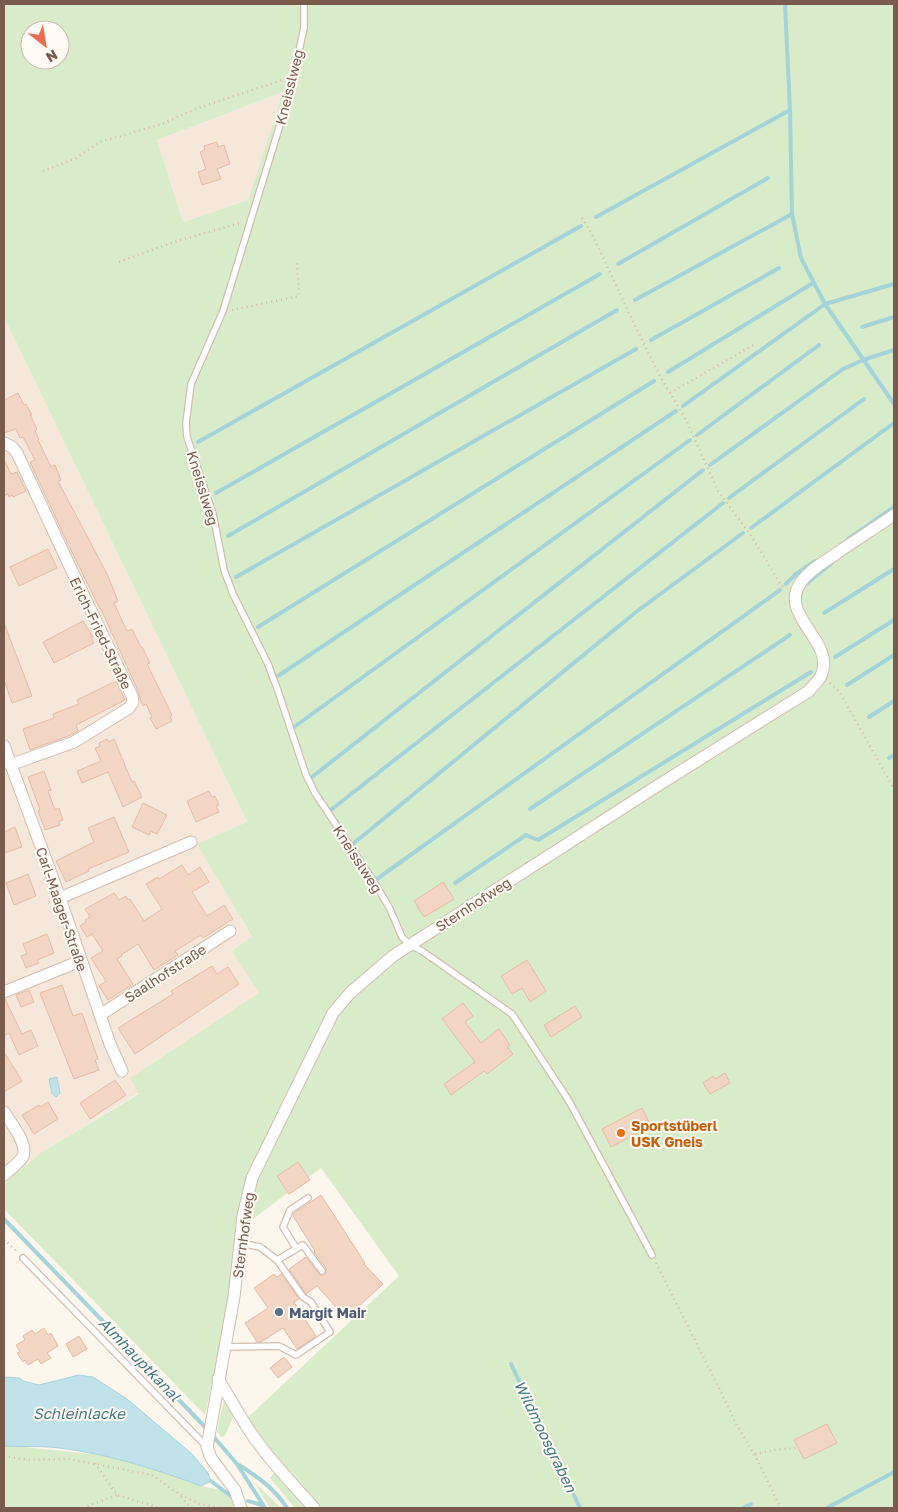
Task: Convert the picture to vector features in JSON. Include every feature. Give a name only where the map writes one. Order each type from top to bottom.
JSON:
[{"type":"street","name":"Erich-Fried-Straße","points":[[4,443],[12,446],[17,453],[132,696],[133,702],[129,708],[74,742],[10,764]]},
{"type":"street","points":[[821,676],[823,660],[816,642],[798,615],[794,597],[801,582],[813,569],[894,515]]},
{"type":"street","name":"Sternhofweg","points":[[207,1447],[234,1297],[243,1216],[252,1178],[333,1013],[350,993],[372,973],[410,945],[648,791],[803,694],[821,676]]},
{"type":"street","name":"Carl-Maager-Straße","points":[[4,746],[60,898],[80,961],[122,1071]]},
{"type":"street","points":[[60,898],[191,842]]},
{"type":"street","name":"Saalhofstraße","points":[[100,1015],[230,931]]},
{"type":"street","points":[[4,992],[80,961]]},
{"type":"street","points":[[4,1112],[24,1144],[25,1152],[21,1159],[4,1174]]},
{"type":"street","points":[[218,1379],[269,1457],[314,1508]]},
{"type":"street","points":[[207,1447],[211,1458],[235,1490],[241,1508]]},
{"type":"lane","name":"Kneisslweg","points":[[304,4],[304,28],[290,92],[223,312],[191,384],[186,423],[187,437],[213,514],[224,570],[233,594],[271,673],[306,775],[389,908],[402,936],[410,945]]},
{"type":"lane","points":[[410,945],[422,951],[512,1014],[569,1101],[652,1255]]},
{"type":"lane","points":[[296,1248],[283,1227],[290,1210],[308,1198]]},
{"type":"lane","points":[[225,1347],[279,1346],[296,1355],[330,1332],[311,1302],[303,1297],[277,1260],[260,1247],[240,1243]]},
{"type":"lane","points":[[277,1260],[303,1245],[322,1272]]},
{"type":"lane","points":[[22,1258],[207,1447]]},
{"type":"path","points":[[42,171],[76,158],[100,142],[162,124],[198,108],[294,76]]},
{"type":"path","points":[[582,218],[592,234],[637,330],[686,420],[718,491],[750,534],[781,585],[794,597]]},
{"type":"path","points":[[119,262],[174,242],[251,220]]},
{"type":"path","points":[[223,312],[299,296],[297,263]]},
{"type":"path","points":[[670,393],[755,344]]},
{"type":"path","points":[[821,676],[839,691],[894,789]]},
{"type":"path","points":[[4,1239],[22,1258]]},
{"type":"path","points":[[652,1255],[735,1422],[754,1454],[781,1508]]},
{"type":"path","points":[[754,1454],[798,1448]]},
{"type":"path","points":[[4,1456],[28,1460],[68,1459],[152,1475],[179,1494],[200,1504],[222,1508]]},
{"type":"path","points":[[95,1463],[117,1495]]},
{"type":"path","points":[[179,1494],[192,1508]]},
{"type":"path","points":[[83,1508],[117,1495],[160,1508]]},
{"type":"shaded area","points":[[283,92],[248,200],[183,222],[157,140]]},
{"type":"shaded area","points":[[4,317],[247,822],[198,844],[252,938],[232,951],[260,993],[131,1078],[139,1093],[40,1153],[4,1184]]},
{"type":"green space","points":[[4,4],[894,4],[894,1508],[295,1508],[270,1478],[280,1466],[247,1418],[399,1276],[321,1168],[237,1231],[227,1313],[205,1415],[4,1209],[4,1184],[40,1153],[139,1094],[130,1078],[259,993],[232,951],[252,937],[197,844],[247,822],[4,317]],"holes":[[[283,92],[248,200],[183,222],[157,140]]]},
{"type":"green space","points":[[224,1400],[227,1400],[235,1412],[225,1436],[221,1437],[217,1431]]},
{"type":"green space","points":[[4,1445],[92,1454],[136,1462],[201,1486],[227,1491],[237,1508],[4,1508]]},
{"type":"green space","points":[[255,1483],[281,1508],[270,1508]]},
{"type":"water","points":[[57,1077],[60,1093],[56,1097],[52,1094],[49,1079]]},
{"type":"water","name":"Schleinlacke","points":[[79,1375],[93,1377],[127,1399],[192,1454],[208,1473],[211,1481],[201,1486],[127,1462],[69,1449],[4,1446],[4,1377],[20,1378],[23,1381],[39,1385]]},
{"type":"building","points":[[217,142],[218,147],[224,145],[230,164],[217,169],[221,179],[202,185],[198,172],[206,169],[200,152],[205,150],[204,146]]},
{"type":"building","points":[[18,393],[32,415],[30,415],[37,429],[35,431],[38,440],[51,467],[55,465],[61,480],[58,481],[107,574],[118,601],[114,603],[127,631],[132,629],[142,647],[150,663],[147,664],[172,715],[170,716],[172,721],[156,729],[146,704],[143,706],[101,609],[30,462],[35,460],[23,437],[20,438],[16,429],[4,433],[4,400]]},
{"type":"building","points":[[4,459],[11,474],[17,472],[26,491],[13,497],[12,495],[9,497],[8,494],[4,496]]},
{"type":"building","points":[[48,549],[57,568],[19,586],[10,567]]},
{"type":"building","points":[[83,621],[93,637],[91,638],[94,643],[54,663],[43,642]]},
{"type":"building","points":[[4,623],[32,696],[12,703],[4,680]]},
{"type":"building","points":[[116,681],[125,700],[76,725],[78,731],[71,735],[30,750],[23,729],[54,718],[53,714],[79,704],[77,700]]},
{"type":"building","points":[[107,739],[109,742],[114,739],[132,782],[134,781],[142,797],[123,807],[108,772],[82,783],[77,771],[101,761],[95,748],[100,746],[99,743]]},
{"type":"building","points":[[44,771],[51,790],[48,791],[55,810],[59,808],[63,820],[59,821],[60,825],[45,830],[28,777]]},
{"type":"building","points":[[209,791],[212,797],[215,796],[219,805],[216,806],[219,812],[196,822],[187,801]]},
{"type":"building","points":[[143,803],[167,815],[157,834],[151,831],[149,835],[132,827]]},
{"type":"building","points":[[114,817],[129,852],[88,869],[89,871],[66,882],[56,861],[94,842],[88,828]]},
{"type":"building","points":[[15,827],[22,847],[4,853],[4,832]]},
{"type":"building","points":[[182,865],[188,875],[200,867],[209,882],[192,892],[207,916],[224,905],[233,919],[203,938],[201,935],[175,951],[178,955],[154,970],[138,944],[121,955],[117,959],[133,984],[108,1000],[99,986],[106,981],[91,958],[103,951],[92,934],[87,937],[80,926],[90,917],[85,909],[114,893],[119,900],[126,896],[128,900],[130,899],[144,921],[162,909],[146,884],[158,877],[159,879]]},
{"type":"building","points":[[28,874],[36,896],[14,905],[6,883]]},
{"type":"building","points":[[443,882],[454,899],[424,917],[414,901]]},
{"type":"building","points":[[47,934],[54,953],[37,960],[39,963],[26,968],[21,956],[27,954],[23,944]]},
{"type":"building","points":[[527,960],[546,991],[530,1002],[522,988],[512,994],[501,976]]},
{"type":"building","points":[[212,966],[217,974],[228,967],[239,984],[135,1054],[118,1028],[173,994],[171,991]]},
{"type":"building","points":[[62,985],[73,1016],[82,1013],[98,1059],[95,1060],[99,1070],[74,1079],[40,993]]},
{"type":"building","points":[[29,990],[34,1002],[21,1007],[16,995]]},
{"type":"building","points":[[4,999],[22,1034],[31,1030],[38,1046],[19,1055],[9,1033],[4,1036]]},
{"type":"building","points":[[463,1003],[473,1016],[465,1022],[481,1043],[499,1029],[510,1045],[507,1047],[513,1054],[487,1074],[484,1071],[451,1095],[444,1084],[475,1062],[442,1019]]},
{"type":"building","points":[[575,1006],[582,1017],[551,1037],[544,1025]]},
{"type":"building","points":[[4,1052],[22,1081],[4,1092]]},
{"type":"building","points":[[725,1073],[730,1083],[710,1094],[703,1083],[713,1076],[715,1079]]},
{"type":"building","points":[[115,1080],[126,1095],[90,1119],[80,1103]]},
{"type":"building","points":[[48,1102],[58,1119],[34,1134],[22,1115]]},
{"type":"building","points":[[642,1108],[651,1126],[611,1147],[602,1129]]},
{"type":"building","points":[[298,1162],[310,1180],[289,1194],[277,1176]]},
{"type":"building","points":[[321,1195],[364,1264],[383,1284],[346,1318],[317,1286],[306,1294],[289,1269],[306,1257],[320,1275],[324,1275],[326,1272],[326,1268],[314,1252],[293,1216],[294,1213]]},
{"type":"building","points":[[274,1274],[277,1277],[281,1274],[299,1299],[294,1302],[316,1336],[297,1349],[283,1328],[261,1342],[257,1342],[245,1323],[268,1308],[254,1288]]},
{"type":"building","points":[[44,1328],[48,1335],[51,1333],[58,1346],[47,1353],[51,1358],[41,1364],[38,1359],[28,1365],[25,1360],[23,1362],[17,1353],[20,1352],[16,1345],[25,1340],[23,1336],[32,1330],[35,1334]]},
{"type":"building","points":[[79,1336],[87,1349],[73,1357],[66,1344]]},
{"type":"building","points":[[284,1357],[292,1367],[278,1378],[270,1368]]},
{"type":"building","points":[[827,1424],[837,1443],[804,1459],[794,1440]]},
{"type":"waterway","points":[[785,4],[792,214],[801,258],[825,304],[894,404]]},
{"type":"waterway","points":[[596,217],[790,110]]},
{"type":"waterway","points":[[618,264],[768,178]]},
{"type":"waterway","points":[[635,300],[792,214]]},
{"type":"waterway","points":[[198,442],[581,226]]},
{"type":"waterway","points":[[651,340],[779,268]]},
{"type":"waterway","points":[[216,493],[600,274]]},
{"type":"waterway","points":[[668,372],[813,283]]},
{"type":"waterway","points":[[683,406],[825,304],[894,284]]},
{"type":"waterway","points":[[228,536],[617,310]]},
{"type":"waterway","points":[[862,327],[894,317]]},
{"type":"waterway","points":[[697,435],[819,345]]},
{"type":"waterway","points":[[236,577],[636,349]]},
{"type":"waterway","points":[[710,465],[843,369],[894,350]]},
{"type":"waterway","points":[[258,627],[654,381]]},
{"type":"waterway","points":[[729,498],[864,399]]},
{"type":"waterway","points":[[278,676],[676,411]]},
{"type":"waterway","points":[[751,528],[894,423]]},
{"type":"waterway","points":[[294,727],[690,440]]},
{"type":"waterway","points":[[312,777],[703,470]]},
{"type":"waterway","points":[[332,809],[723,503]]},
{"type":"waterway","points":[[848,539],[894,507]]},
{"type":"waterway","points":[[354,843],[636,612],[743,533]]},
{"type":"waterway","points":[[786,584],[796,574],[815,561]]},
{"type":"waterway","points":[[805,585],[832,563]]},
{"type":"waterway","points":[[824,613],[894,569]]},
{"type":"waterway","points":[[377,879],[780,590]]},
{"type":"waterway","points":[[835,657],[894,620]]},
{"type":"waterway","points":[[530,809],[790,635]]},
{"type":"waterway","points":[[847,685],[894,655]]},
{"type":"waterway","points":[[455,883],[526,835],[538,840],[811,672]]},
{"type":"waterway","points":[[869,717],[894,701]]},
{"type":"waterway","points":[[889,758],[894,755]]},
{"type":"waterway","name":"Almhauptkanal","points":[[4,1219],[207,1429]]},
{"type":"waterway","name":"Wildmoosgraben","points":[[511,1364],[580,1508]]},
{"type":"waterway","name":"Almhauptkanal","points":[[212,1435],[237,1464],[265,1508]]},
{"type":"waterway","points":[[239,1465],[266,1484],[287,1508]]},
{"type":"waterway","points":[[827,1508],[894,1472]]},
{"type":"waterway","name":"Schleinlacke","points":[[211,1481],[232,1497]]},
{"type":"waterway","name":"Schleinlacke","points":[[248,1501],[262,1505]]},
{"type":"waterway","points":[[743,1508],[751,1504]]},
{"type":"place","name":"Sportstüberl USK Gneis","points":[[621,1133]]},
{"type":"place","name":"Margit Mair","points":[[279,1312]]}]
